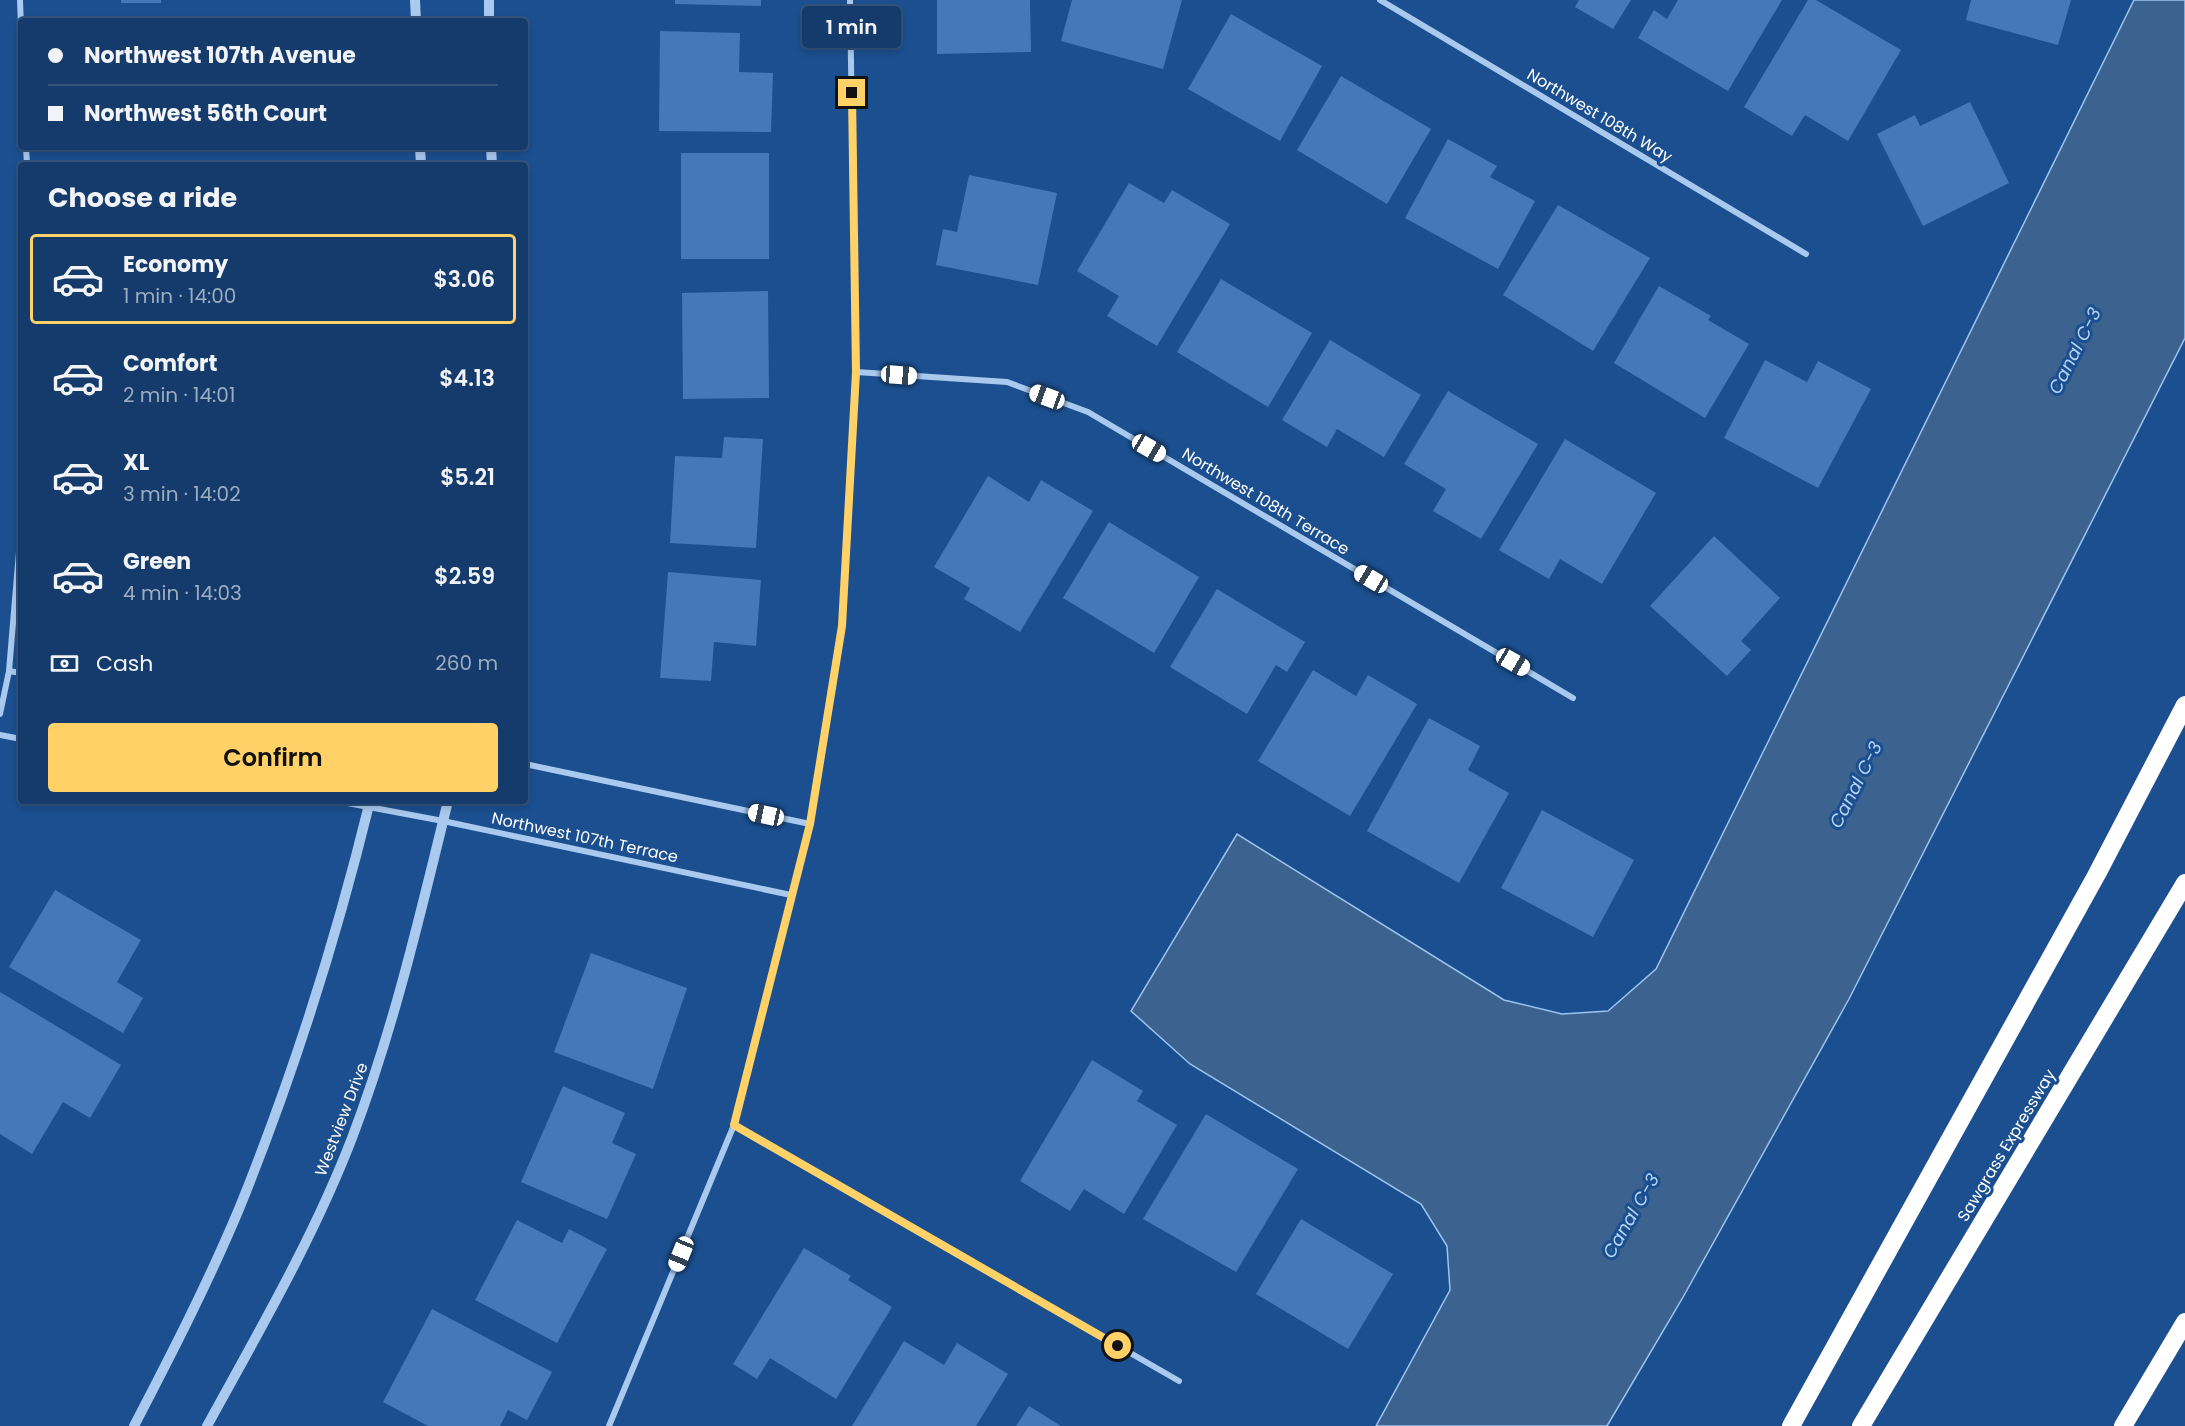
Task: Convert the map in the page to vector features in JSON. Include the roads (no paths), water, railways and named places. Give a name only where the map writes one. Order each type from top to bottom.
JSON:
[{"type":"highway","points":[[1791,1426],[2092,885],[2185,705]]},
{"type":"highway","name":"Sawgrass Expressway","points":[[1861,1426],[2185,883]]},
{"type":"highway","points":[[2123,1426],[2185,1322]]},
{"type":"street","points":[[20,0],[21,18]]},
{"type":"street","points":[[416,0],[416,18]]},
{"type":"street","points":[[489,0],[489,18]]},
{"type":"street","points":[[609,1426],[734,1125],[810,824],[842,626],[856,372],[850,0]]},
{"type":"street","name":"Northwest 108th Way","points":[[1380,0],[1806,254]]},
{"type":"street","name":"Northwest 108th Terrace","points":[[856,372],[1006,382],[1088,412],[1573,698]]},
{"type":"street","points":[[0,714],[9,671],[18,564]]},
{"type":"street","points":[[9,671],[18,672]]},
{"type":"street","points":[[0,735],[18,738]]},
{"type":"street","points":[[528,765],[810,824]]},
{"type":"street","points":[[134,1426],[184,1328],[238,1209],[288,1080],[327,964],[369,804]]},
{"type":"street","name":"Northwest 107th Terrace","points":[[369,804],[791,895]]},
{"type":"street","name":"Westview Drive","points":[[207,1426],[304,1250],[352,1138],[392,1026],[447,804]]},
{"type":"street","points":[[734,1125],[1179,1381]]},
{"type":"water","name":"Canal C-3","points":[[2134,0],[2185,0],[2185,338],[1849,999],[1682,1299],[1607,1426],[1376,1426],[1450,1290],[1447,1246],[1421,1204],[1190,1064],[1131,1011],[1237,834],[1504,1000],[1562,1014],[1608,1011],[1656,969]]}]
